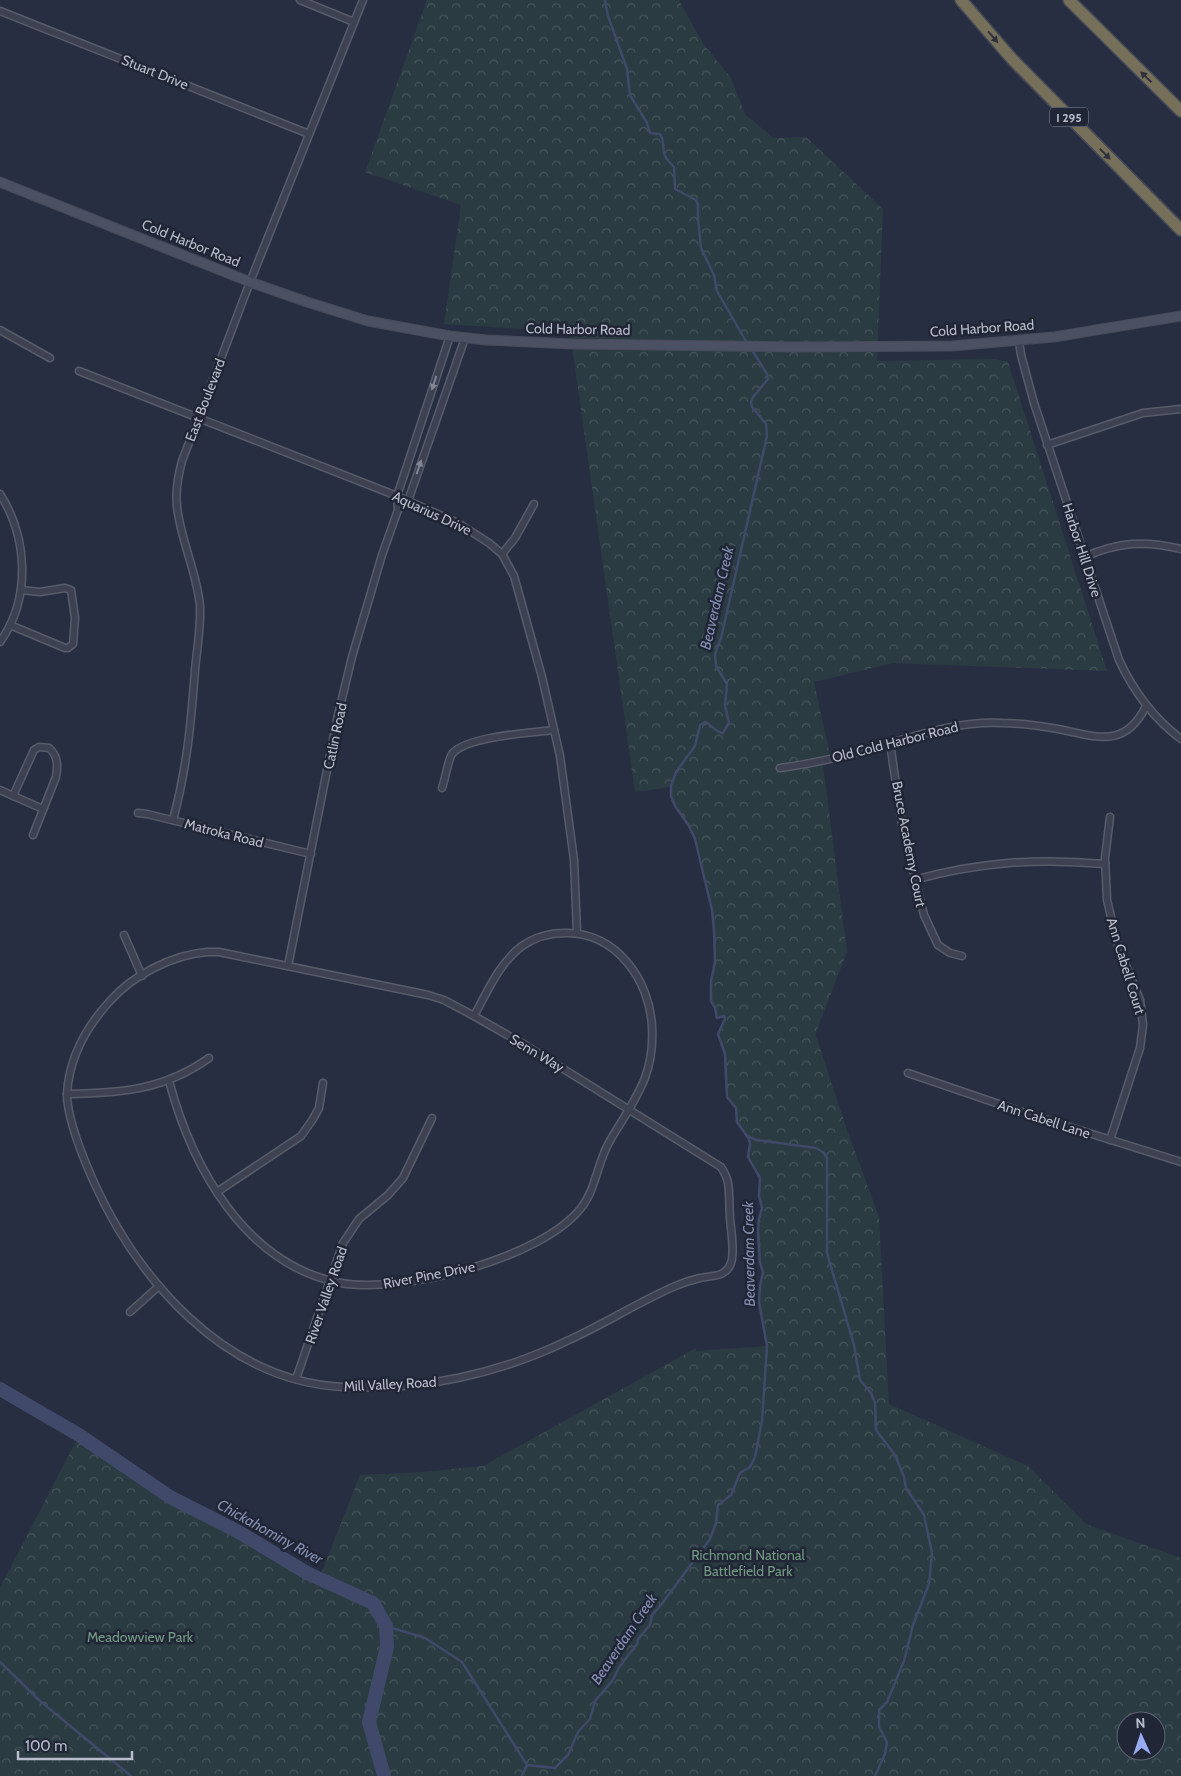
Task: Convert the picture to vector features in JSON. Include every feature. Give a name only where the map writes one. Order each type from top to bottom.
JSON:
[{"type":"highway","name":"I 295","points":[[961,0],[1012,59],[1181,230]]},
{"type":"highway","points":[[1069,0],[1181,111]]},
{"type":"main road","name":"Cold Harbor Road","points":[[0,182],[250,282],[368,321],[465,338],[556,343],[715,346],[952,346],[1019,341],[1181,316]]},
{"type":"street","points":[[300,0],[354,22]]},
{"type":"street","name":"East Boulevard","points":[[173,820],[186,762],[190,733],[200,607],[194,572],[179,519],[176,491],[182,461],[250,282],[363,0]]},
{"type":"street","name":"Stuart Drive","points":[[0,11],[309,134]]},
{"type":"street","points":[[0,330],[50,358]]},
{"type":"street","name":"Catlin Road","points":[[288,966],[338,715],[352,657],[382,555],[398,510],[397,496],[450,336]]},
{"type":"street","name":"Catlin Road","points":[[398,510],[408,501],[465,338]]},
{"type":"street","name":"Harbor Hill Drive","points":[[1019,341],[1021,355],[1047,445],[1119,660],[1134,689],[1146,706],[1181,739]]},
{"type":"street","name":"Aquarius Drive","points":[[79,371],[397,496],[458,523],[474,532],[502,554],[514,576],[542,677],[560,756],[574,860],[577,933]]},
{"type":"street","points":[[1047,445],[1143,413],[1181,410]]},
{"type":"street","points":[[0,494],[12,519],[20,544],[22,571],[21,590],[10,625],[0,642]]},
{"type":"street","points":[[502,554],[515,538],[534,504]]},
{"type":"street","points":[[1084,557],[1100,550],[1129,543],[1155,543],[1181,549]]},
{"type":"street","points":[[10,625],[65,648],[73,644],[76,618],[71,590],[65,588],[40,592],[21,590]]},
{"type":"street","name":"Old Cold Harbor Road","points":[[780,768],[836,758],[943,728],[979,723],[1026,725],[1092,737],[1112,736],[1126,732],[1135,724],[1146,706]]},
{"type":"street","points":[[442,788],[452,754],[467,743],[483,739],[554,730]]},
{"type":"street","name":"Bruce Academy Court","points":[[890,743],[902,825],[924,915],[936,941],[942,949],[962,956]]},
{"type":"street","points":[[13,796],[34,750],[39,747],[48,748],[56,758],[58,769],[33,835]]},
{"type":"street","points":[[0,790],[43,809]]},
{"type":"street","name":"Matroka Road","points":[[138,813],[310,854]]},
{"type":"street","name":"Ann Cabell Court","points":[[1110,818],[1105,864],[1107,900],[1118,946],[1140,1000],[1143,1025],[1140,1048],[1110,1140]]},
{"type":"street","points":[[914,880],[958,870],[1009,862],[1071,861],[1105,864]]},
{"type":"street","name":"River Pine Drive","points":[[169,1081],[184,1130],[216,1192],[245,1228],[275,1254],[298,1269],[330,1280],[354,1285],[372,1286],[448,1274],[482,1265],[537,1241],[568,1221],[585,1203],[609,1142],[638,1098],[652,1056],[652,1024],[647,998],[633,970],[614,948],[595,937],[577,933],[557,933],[533,939],[514,952],[506,961],[474,1016]]},
{"type":"street","points":[[124,934],[142,976]]},
{"type":"street","name":"Mill Valley Road","points":[[288,966],[219,952],[207,952],[184,956],[142,976],[124,987],[114,996],[93,1022],[72,1062],[68,1094],[75,1132],[94,1181],[119,1230],[134,1254],[181,1310],[219,1342],[258,1365],[296,1380],[344,1387],[403,1386],[468,1376],[501,1368],[534,1356],[591,1330],[680,1283],[722,1274],[728,1269],[733,1256],[730,1215]]},
{"type":"street","name":"Senn Way","points":[[288,966],[428,995],[444,1000],[474,1016],[525,1045],[721,1168],[728,1180],[730,1215]]},
{"type":"street","points":[[68,1094],[117,1092],[142,1088],[169,1081],[196,1068],[210,1058]]},
{"type":"street","name":"Ann Cabell Lane","points":[[908,1073],[1181,1162]]},
{"type":"street","points":[[216,1192],[300,1136],[314,1119],[323,1083]]},
{"type":"street","name":"River Valley Road","points":[[296,1380],[338,1256],[350,1231],[403,1178],[432,1118]]},
{"type":"street","points":[[130,1312],[159,1286]]},
{"type":"green space","name":"Richmond National Battlefield Park","points":[[427,0],[679,0],[702,42],[731,78],[745,114],[773,138],[806,137],[883,209],[877,361],[995,359],[1008,362],[1107,671],[893,663],[814,682],[830,755],[823,765],[847,952],[815,1035],[879,1217],[889,1404],[1028,1466],[1086,1524],[1181,1558],[1181,1776],[0,1776],[0,1588],[79,1435],[170,1497],[237,1531],[319,1579],[360,1475],[423,1472],[483,1466],[696,1348],[696,1351],[767,1346],[759,1302],[763,1272],[760,1263],[758,1231],[762,1208],[759,1196],[760,1178],[748,1157],[749,1139],[737,1122],[736,1108],[727,1097],[725,1054],[718,1034],[725,1019],[723,1016],[717,1018],[711,1001],[711,981],[715,962],[712,910],[695,839],[689,826],[675,806],[671,796],[671,787],[635,792],[570,332],[444,324],[461,205],[365,172]]},
{"type":"waterway","name":"Beaverdam Creek","points":[[605,0],[608,16],[627,69],[630,95],[647,123],[650,133],[660,134],[662,137],[665,156],[674,167],[675,189],[696,200],[701,248],[714,275],[717,291],[747,343]]},
{"type":"waterway","name":"Beaverdam Creek","points":[[522,1776],[527,1765],[555,1768],[568,1755],[578,1732],[590,1719],[595,1701],[612,1681],[620,1666],[637,1644],[638,1639],[650,1625],[652,1615],[710,1539],[716,1523],[718,1505],[731,1495],[740,1473],[750,1467],[755,1457],[762,1421],[767,1346],[759,1302],[763,1272],[760,1263],[758,1231],[762,1208],[759,1196],[760,1178],[748,1157],[749,1139],[737,1122],[736,1108],[727,1097],[725,1054],[718,1034],[725,1019],[724,1016],[717,1018],[711,1001],[711,981],[715,962],[712,910],[695,839],[671,796],[671,786],[676,772],[695,746],[700,725],[705,722],[723,733],[729,722],[725,706],[727,684],[716,666],[715,654],[721,638],[767,436],[766,424],[752,407],[751,402],[768,379],[767,374],[752,350]]},
{"type":"waterway","points":[[748,1136],[756,1140],[816,1148],[824,1153],[827,1158],[827,1253],[854,1345],[860,1380],[871,1393],[875,1403],[876,1430],[895,1455],[904,1477],[906,1488],[924,1515],[932,1553],[929,1584],[913,1625],[904,1661],[887,1702],[879,1710],[879,1727],[887,1742],[885,1754],[875,1776]]},
{"type":"waterway","name":"Chickahominy River","points":[[0,1389],[79,1435],[170,1497],[237,1531],[307,1573],[373,1603],[386,1626],[387,1647],[369,1722],[384,1776]]},
{"type":"waterway","points":[[386,1626],[425,1638],[462,1662],[527,1765]]},
{"type":"waterway","points":[[0,1662],[40,1701],[131,1776]]},
{"type":"park label","name":"Meadowview Park","points":[[140,1637]]}]
